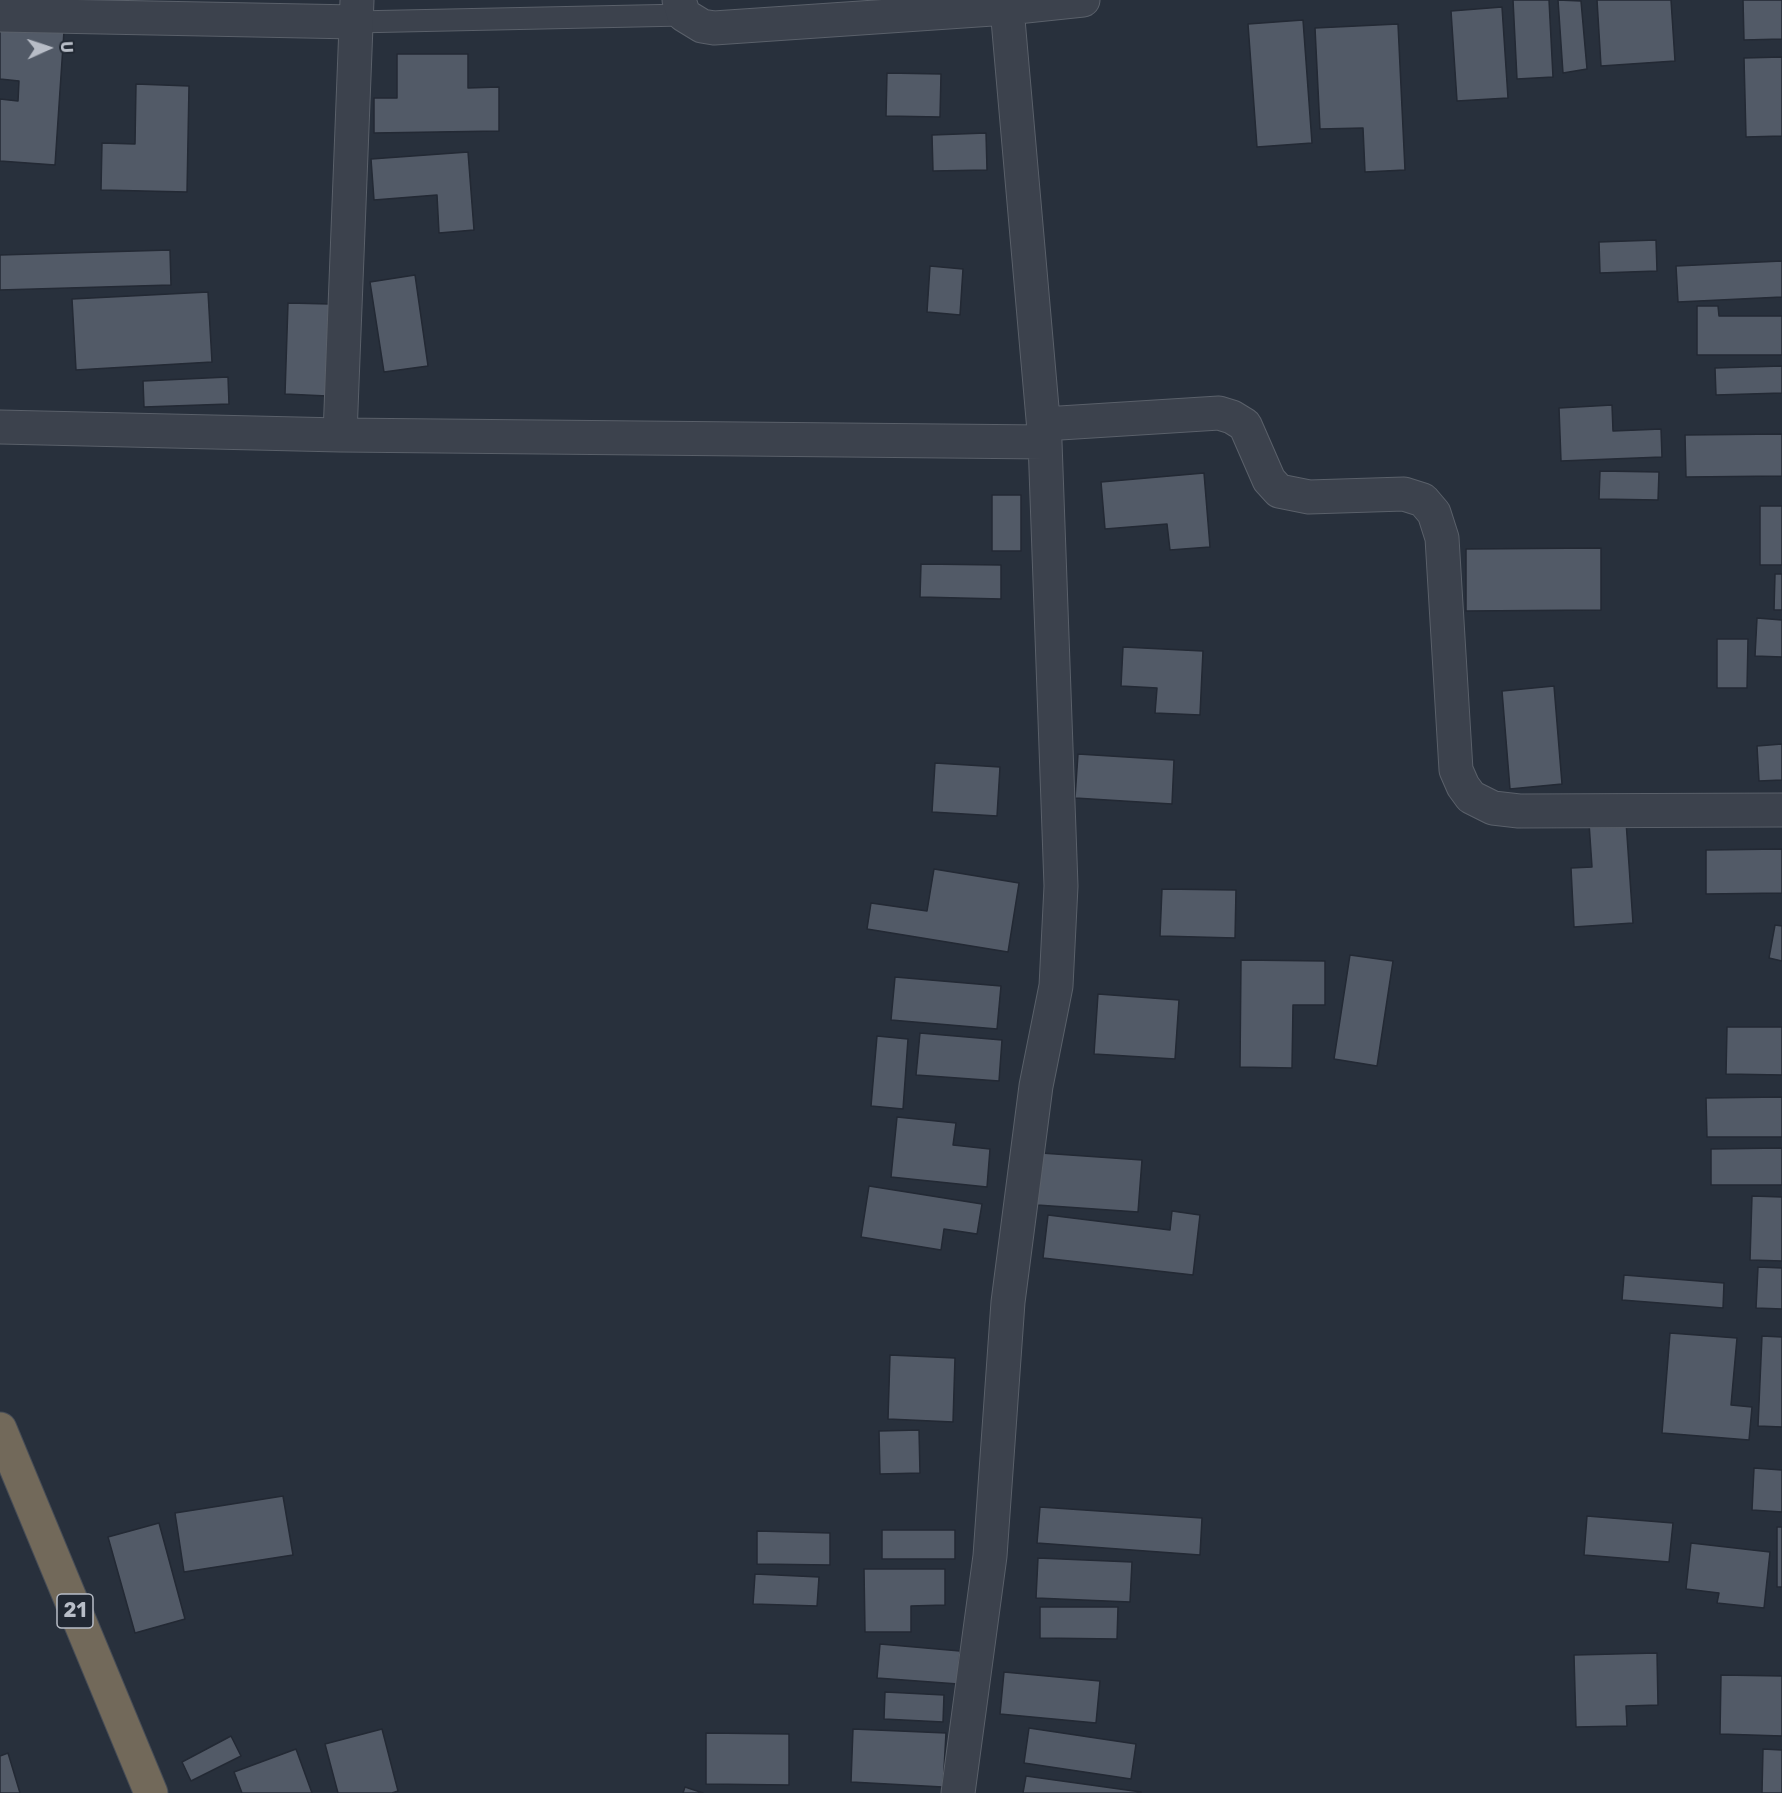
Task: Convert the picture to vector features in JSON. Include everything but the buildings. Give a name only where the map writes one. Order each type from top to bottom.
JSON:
[{"type":"highway","name":"21","points":[[0,1429],[151,1793]]},
{"type":"street","points":[[681,8],[702,26],[714,28],[1007,8],[1083,0]]},
{"type":"street","points":[[958,1793],[990,1556],[1008,1302],[1036,1086],[1056,986],[1061,886],[1045,433],[1007,8]]},
{"type":"street","points":[[0,15],[356,11],[340,435]]},
{"type":"street","points":[[0,427],[340,435],[1045,433],[1219,413],[1232,417],[1245,425],[1269,480],[1279,491],[1309,497],[1404,494],[1423,500],[1434,513],[1442,538],[1456,770],[1471,797],[1493,808],[1519,811],[1782,810]]},
{"type":"lane","points":[[356,11],[681,8]]}]
